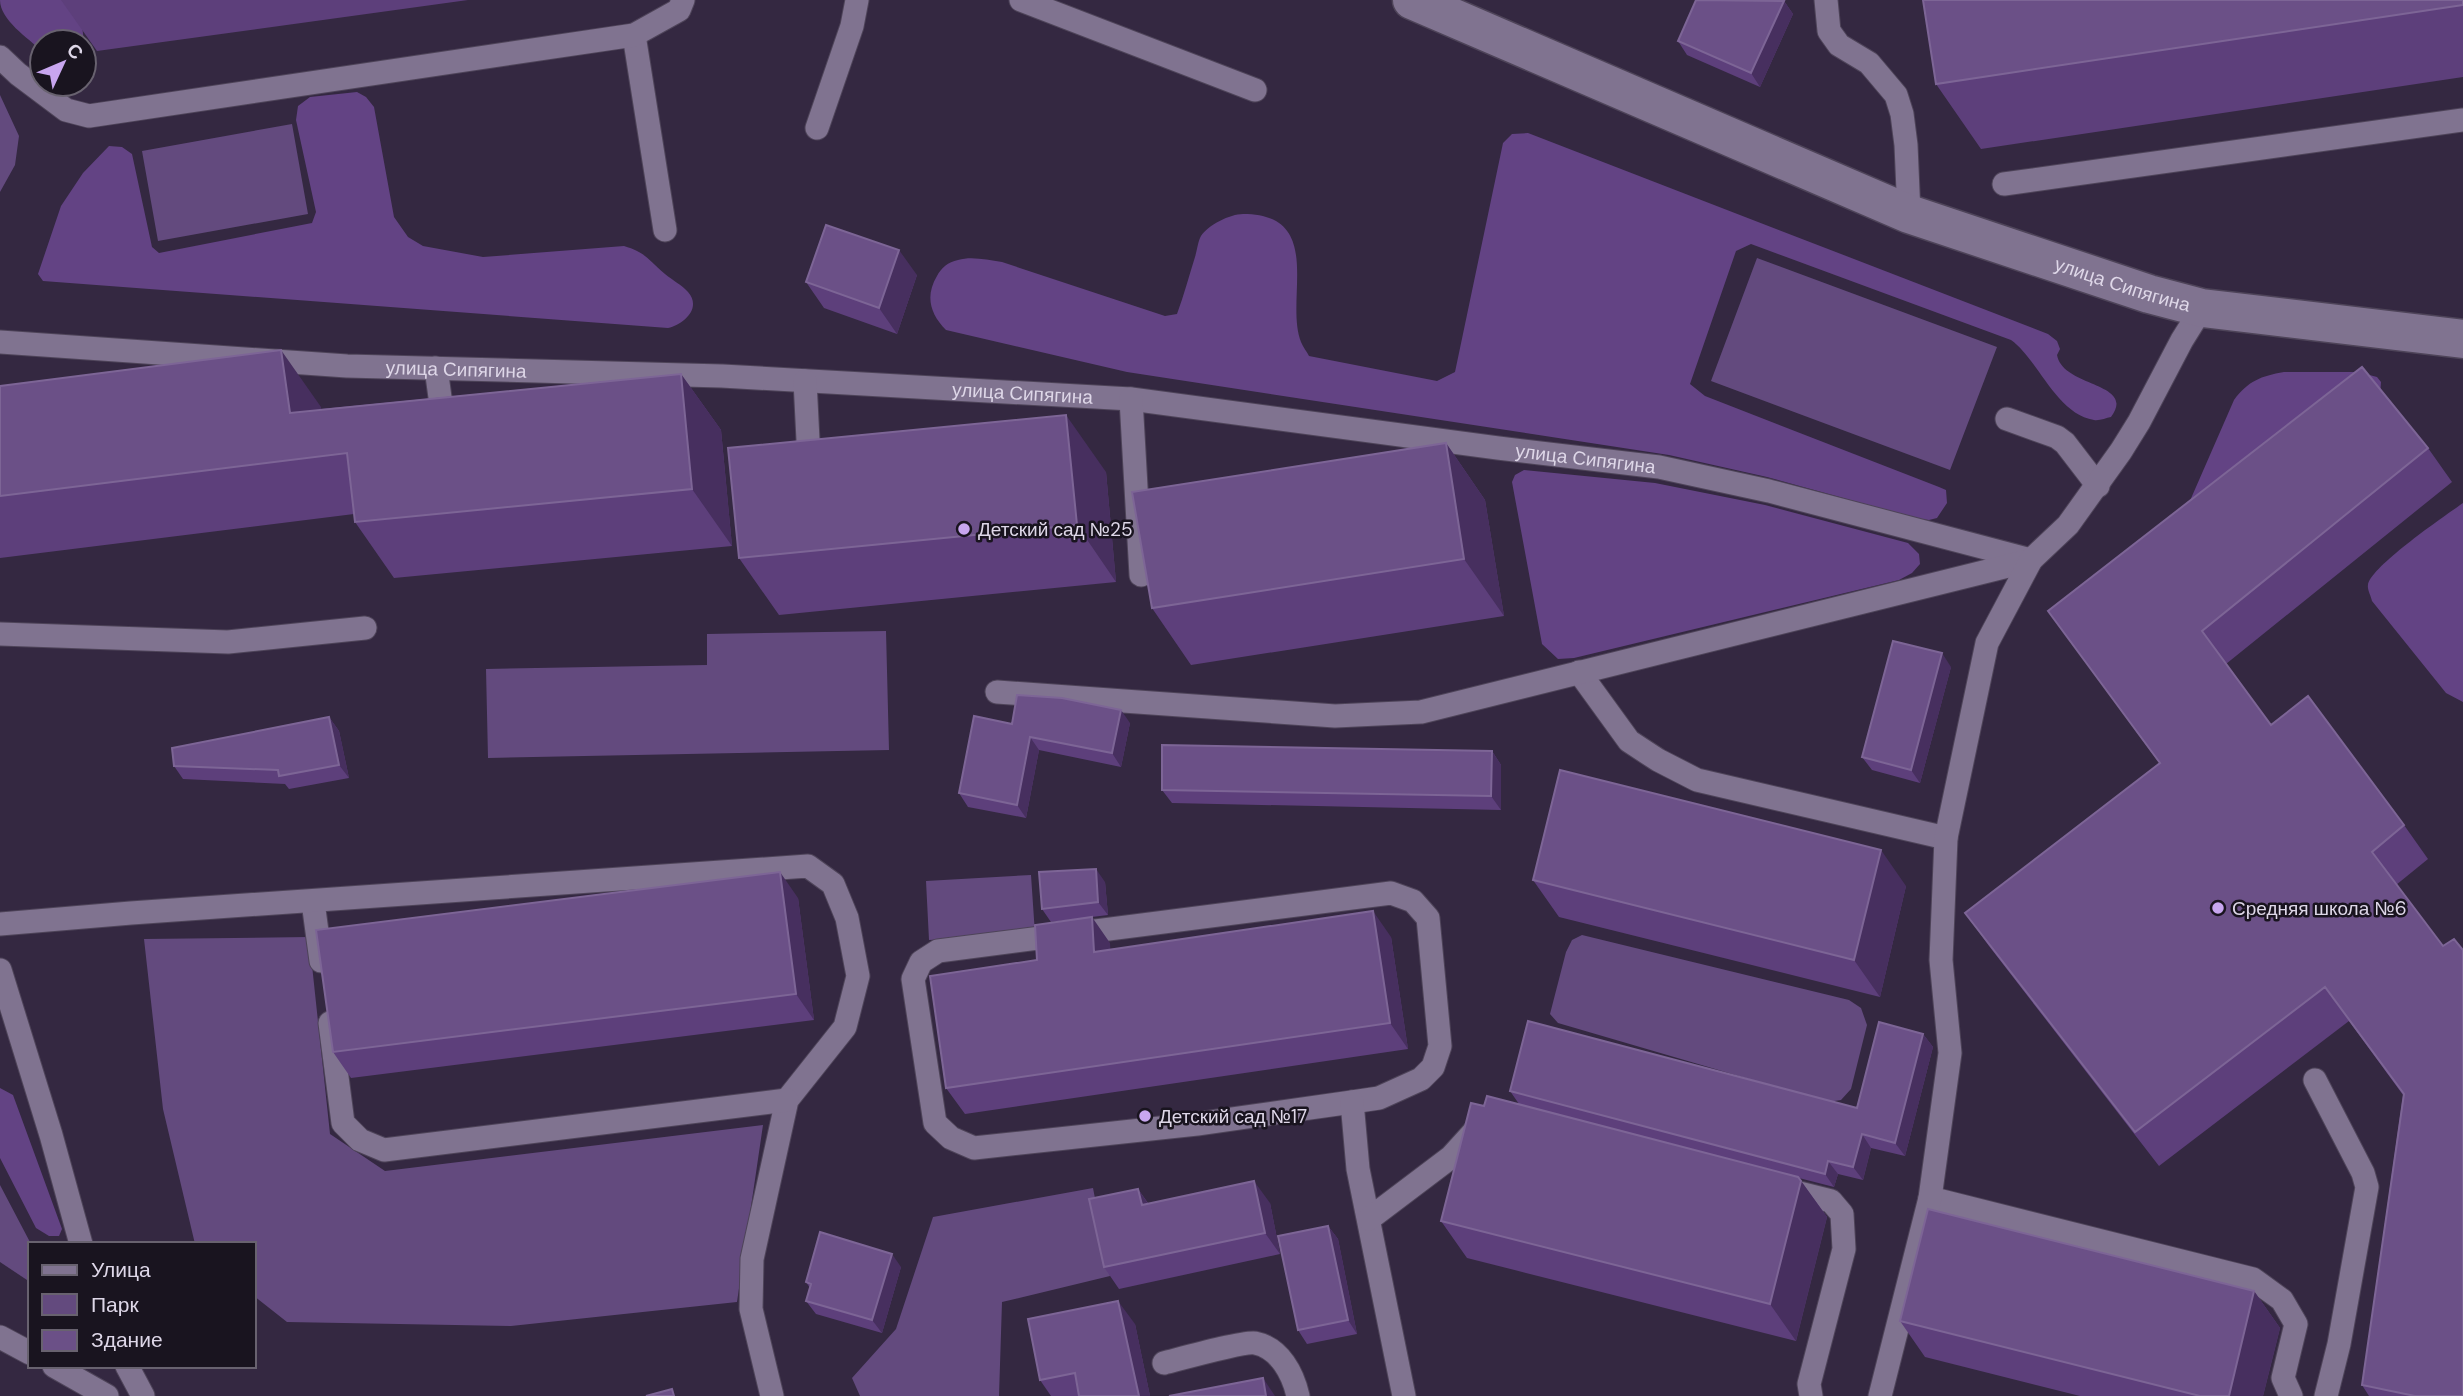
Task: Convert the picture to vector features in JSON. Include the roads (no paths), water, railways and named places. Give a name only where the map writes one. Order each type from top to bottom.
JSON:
[{"type":"street","name":"улица Сипягина","points":[[1412,0],[1909,214],[2149,294],[2202,309],[2463,339]]},
{"type":"lane","points":[[0,57],[66,110],[89,116],[634,35],[679,10],[683,0]]},
{"type":"lane","points":[[817,128],[852,26],[857,0]]},
{"type":"lane","points":[[1021,0],[1255,90]]},
{"type":"lane","points":[[1826,0],[1829,32],[1839,45],[1869,63],[1896,95],[1902,114],[1906,145],[1909,214]]},
{"type":"lane","points":[[634,35],[665,230]]},
{"type":"lane","points":[[2004,184],[2463,120]]},
{"type":"lane","points":[[1880,1396],[1930,1198],[1950,1053],[1941,960],[1946,838],[1987,643],[2031,560],[2068,525],[2098,486],[2139,422],[2182,340],[2202,309]]},
{"type":"lane","name":"улица Сипягина","points":[[0,342],[347,366],[722,376],[1131,399],[1498,449],[1659,467],[1769,491],[2031,560]]},
{"type":"lane","points":[[436,369],[442,412]]},
{"type":"lane","points":[[805,380],[808,440]]},
{"type":"lane","points":[[1131,399],[1141,575]]},
{"type":"lane","points":[[2007,419],[2057,437],[2065,443],[2098,486]]},
{"type":"lane","points":[[1418,461],[1458,456]]},
{"type":"lane","points":[[1137,493],[1164,489]]},
{"type":"lane","points":[[997,692],[1335,716],[1421,712],[2031,560]]},
{"type":"lane","points":[[0,634],[228,642],[365,628]]},
{"type":"lane","points":[[1579,671],[1629,741],[1697,780],[1946,838]]},
{"type":"lane","points":[[0,924],[808,866],[832,884],[848,918],[858,976],[845,1027],[787,1100],[752,1259],[751,1309],[772,1396]]},
{"type":"lane","points":[[1391,893],[1413,901],[1428,918],[1440,1046],[1433,1067],[1421,1079],[1379,1098],[1352,1102],[1197,1124],[974,1148],[951,1138],[935,1123],[914,979],[921,962],[938,951],[1391,893]]},
{"type":"lane","points":[[313,902],[343,1123],[360,1140],[384,1150],[787,1100]]},
{"type":"lane","points":[[0,970],[80,1242]]},
{"type":"lane","points":[[2315,1080],[2363,1173],[2367,1187],[2339,1344],[2326,1396]]},
{"type":"lane","points":[[1352,1102],[1358,1169],[1404,1396]]},
{"type":"lane","points":[[1369,1219],[1451,1157],[1482,1124],[1499,1114]]},
{"type":"lane","points":[[1764,1184],[1831,1201],[1842,1214],[1844,1249],[1808,1384],[1811,1396]]},
{"type":"lane","points":[[1930,1198],[2253,1279],[2282,1300],[2296,1324],[2283,1378],[2291,1396]]},
{"type":"lane","points":[[0,1337],[28,1352]]},
{"type":"lane","points":[[1164,1363],[1254,1342],[1277,1354],[1295,1381],[1298,1396]]},
{"type":"lane","points":[[58,1368],[107,1396]]},
{"type":"lane","points":[[128,1368],[143,1396]]},
{"type":"place","name":"Детский сад №25","points":[[964,529]]},
{"type":"place","name":"Средняя школа №6","points":[[2218,908]]},
{"type":"place","name":"Детский сад №17","points":[[1145,1116]]}]
